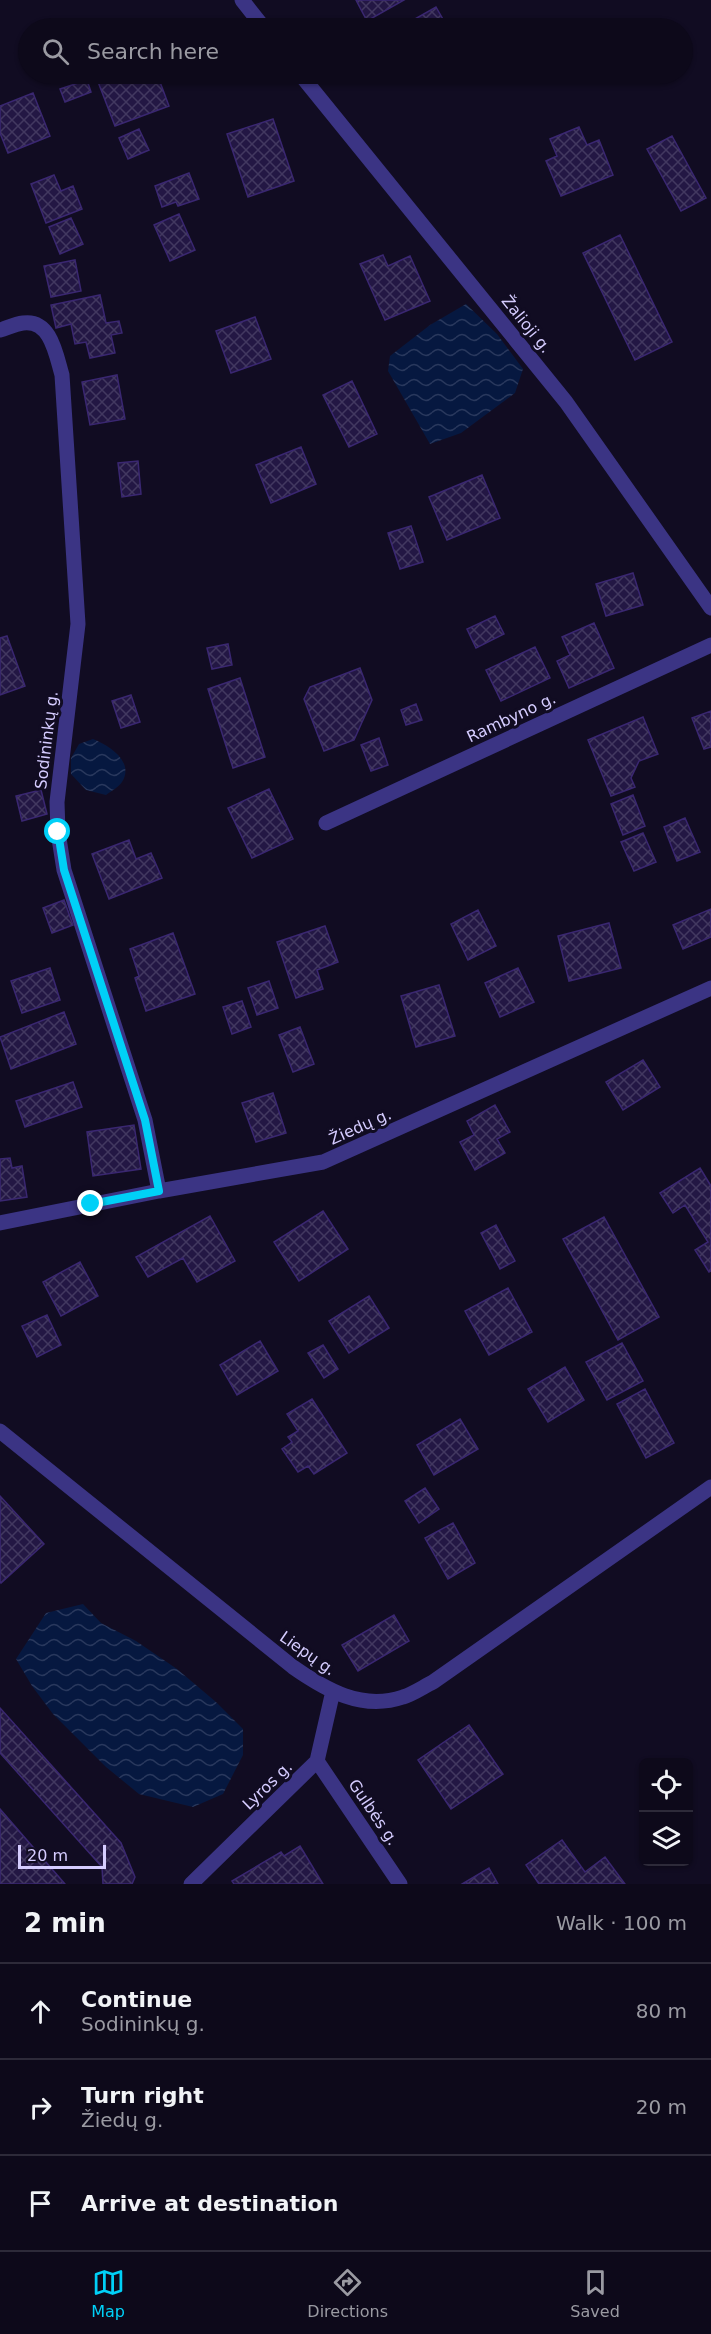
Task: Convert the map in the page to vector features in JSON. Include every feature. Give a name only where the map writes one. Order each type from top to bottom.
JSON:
[{"type":"street","points":[[242,0],[256,18]]},
{"type":"street","name":"Žalioji g.","points":[[308,84],[566,402],[711,608]]},
{"type":"street","name":"Sodininkų g.","points":[[0,330],[24,323],[34,323],[43,329],[50,336],[62,375],[78,624],[57,802],[58,832],[64,870],[145,1120],[159,1191]]},
{"type":"street","name":"Rambyno g.","points":[[326,823],[711,645]]},
{"type":"street","name":"Žiedų g.","points":[[0,1223],[159,1191],[323,1162],[711,988]]},
{"type":"street","name":"Liepų g.","points":[[0,1431],[293,1667],[333,1691],[354,1700],[378,1702],[404,1697],[433,1682],[711,1487]]},
{"type":"street","name":"Lyros g.","points":[[191,1884],[317,1761],[333,1691]]},
{"type":"street","name":"Gulbės g.","points":[[317,1761],[400,1884]]},
{"type":"water","points":[[466,304],[497,334],[523,369],[515,393],[461,433],[430,444],[388,371],[390,356],[430,325]]},
{"type":"water","points":[[93,739],[106,745],[118,755],[125,767],[122,782],[106,795],[86,790],[71,774],[71,758],[79,744]]},
{"type":"water","points":[[83,1604],[101,1623],[136,1641],[177,1669],[216,1702],[243,1729],[243,1755],[223,1794],[193,1807],[139,1794],[106,1767],[53,1714],[32,1686],[16,1659],[46,1613]]},
{"type":"building","points":[[356,0],[404,0],[372,18],[365,18]]},
{"type":"building","points":[[436,7],[442,18],[417,18]]},
{"type":"building","points":[[75,84],[88,84],[91,92],[65,102],[60,89]]},
{"type":"building","points":[[99,84],[161,84],[169,106],[115,126]]},
{"type":"building","points":[[33,93],[50,136],[8,153],[0,133],[0,106]]},
{"type":"building","points":[[273,119],[294,181],[248,197],[227,134]]},
{"type":"building","points":[[579,127],[587,145],[599,140],[613,175],[561,196],[546,161],[557,156],[550,139]]},
{"type":"building","points":[[139,129],[149,150],[128,159],[119,138]]},
{"type":"building","points":[[672,136],[706,198],[681,211],[647,149]]},
{"type":"building","points":[[189,173],[199,199],[178,206],[176,202],[162,207],[155,186]]},
{"type":"building","points":[[54,175],[61,191],[73,186],[82,209],[46,223],[31,184]]},
{"type":"building","points":[[179,214],[195,250],[170,261],[154,225]]},
{"type":"building","points":[[71,218],[83,244],[60,254],[49,227]]},
{"type":"building","points":[[620,235],[672,342],[635,360],[583,253]]},
{"type":"building","points":[[383,255],[388,266],[410,256],[430,301],[385,320],[360,264]]},
{"type":"building","points":[[75,260],[81,291],[51,297],[44,266]]},
{"type":"building","points":[[100,295],[106,323],[119,321],[122,333],[111,335],[115,353],[90,358],[86,342],[75,344],[71,324],[56,328],[51,305]]},
{"type":"building","points":[[255,317],[271,359],[231,373],[216,331]]},
{"type":"building","points":[[117,375],[125,419],[90,425],[82,382]]},
{"type":"building","points":[[352,381],[377,434],[349,447],[323,395]]},
{"type":"building","points":[[301,447],[316,484],[271,503],[256,465]]},
{"type":"building","points":[[138,461],[141,494],[122,497],[118,463]]},
{"type":"building","points":[[482,475],[500,518],[447,540],[429,497]]},
{"type":"building","points":[[411,526],[423,562],[400,569],[388,533]]},
{"type":"building","points":[[633,573],[643,605],[606,616],[596,584]]},
{"type":"building","points":[[495,616],[504,634],[476,648],[467,629]]},
{"type":"building","points":[[594,623],[614,668],[569,688],[557,661],[570,655],[562,637]]},
{"type":"building","points":[[7,636],[25,686],[0,695],[0,638]]},
{"type":"building","points":[[228,644],[232,665],[212,669],[207,648]]},
{"type":"building","points":[[535,647],[550,678],[501,701],[486,670]]},
{"type":"building","points":[[360,668],[372,700],[354,740],[324,751],[304,699],[310,687]]},
{"type":"building","points":[[240,678],[265,757],[233,768],[208,689]]},
{"type":"building","points":[[131,695],[140,722],[121,728],[112,701]]},
{"type":"building","points":[[416,704],[422,720],[406,725],[401,710]]},
{"type":"building","points":[[711,711],[711,747],[704,749],[692,718]]},
{"type":"building","points":[[643,717],[658,754],[639,761],[631,778],[635,787],[611,796],[588,740]]},
{"type":"building","points":[[379,738],[388,765],[371,771],[361,745]]},
{"type":"building","points":[[269,789],[293,839],[252,858],[228,808]]},
{"type":"building","points":[[41,790],[47,814],[22,821],[16,796]]},
{"type":"building","points":[[633,795],[645,826],[623,835],[611,804]]},
{"type":"building","points":[[685,818],[700,852],[677,861],[664,827]]},
{"type":"building","points":[[643,833],[656,862],[634,871],[621,842]]},
{"type":"building","points":[[129,840],[136,859],[151,853],[162,878],[109,899],[92,854]]},
{"type":"building","points":[[64,900],[73,925],[52,933],[43,908]]},
{"type":"building","points":[[711,909],[711,937],[683,949],[673,925]]},
{"type":"building","points":[[478,910],[496,946],[468,960],[451,924]]},
{"type":"building","points":[[609,923],[621,968],[569,981],[558,936]]},
{"type":"building","points":[[325,926],[338,962],[317,970],[323,989],[296,998],[277,942]]},
{"type":"building","points":[[173,933],[195,994],[146,1011],[135,978],[139,976],[130,949]]},
{"type":"building","points":[[50,968],[60,1000],[22,1013],[11,981]]},
{"type":"building","points":[[518,968],[534,1002],[500,1017],[485,983]]},
{"type":"building","points":[[269,981],[278,1008],[257,1015],[248,988]]},
{"type":"building","points":[[439,985],[455,1036],[416,1047],[401,996]]},
{"type":"building","points":[[242,1001],[251,1027],[232,1034],[223,1007]]},
{"type":"building","points":[[64,1012],[76,1044],[11,1069],[0,1037]]},
{"type":"building","points":[[300,1027],[314,1064],[293,1072],[279,1035]]},
{"type":"building","points":[[643,1060],[660,1087],[623,1110],[606,1082]]},
{"type":"building","points":[[73,1082],[82,1107],[25,1127],[16,1101]]},
{"type":"building","points":[[273,1093],[286,1133],[256,1142],[242,1103]]},
{"type":"building","points":[[495,1105],[510,1132],[497,1139],[505,1153],[475,1170],[460,1142],[474,1135],[467,1121]]},
{"type":"building","points":[[134,1125],[141,1169],[93,1176],[87,1132]]},
{"type":"building","points":[[10,1158],[12,1168],[22,1166],[27,1197],[0,1201],[0,1159]]},
{"type":"building","points":[[700,1168],[711,1186],[711,1271],[709,1272],[695,1250],[708,1242],[685,1205],[673,1213],[660,1193]]},
{"type":"building","points":[[323,1211],[348,1249],[299,1281],[274,1242]]},
{"type":"building","points":[[210,1216],[235,1261],[197,1282],[183,1258],[148,1277],[136,1257]]},
{"type":"building","points":[[604,1217],[659,1317],[618,1340],[563,1239]]},
{"type":"building","points":[[496,1225],[515,1261],[500,1269],[481,1233]]},
{"type":"building","points":[[80,1262],[98,1296],[61,1316],[43,1282]]},
{"type":"building","points":[[508,1288],[532,1332],[489,1355],[465,1311]]},
{"type":"building","points":[[369,1296],[389,1328],[349,1353],[329,1321]]},
{"type":"building","points":[[47,1315],[61,1345],[37,1357],[22,1326]]},
{"type":"building","points":[[260,1341],[278,1371],[237,1395],[220,1365]]},
{"type":"building","points":[[622,1343],[643,1381],[607,1400],[586,1362]]},
{"type":"building","points":[[323,1345],[338,1369],[324,1378],[308,1353]]},
{"type":"building","points":[[565,1367],[584,1400],[548,1422],[528,1389]]},
{"type":"building","points":[[645,1389],[674,1443],[646,1458],[617,1404]]},
{"type":"building","points":[[312,1399],[347,1453],[314,1474],[308,1466],[298,1472],[282,1449],[292,1442],[288,1437],[298,1431],[287,1414]]},
{"type":"building","points":[[460,1419],[478,1449],[434,1475],[417,1445]]},
{"type":"building","points":[[425,1488],[439,1509],[419,1523],[405,1501]]},
{"type":"building","points":[[0,1496],[44,1544],[1,1583],[0,1581]]},
{"type":"building","points":[[453,1523],[475,1563],[448,1579],[425,1538]]},
{"type":"building","points":[[394,1615],[409,1641],[358,1671],[342,1645]]},
{"type":"building","points":[[0,1708],[121,1843],[135,1877],[132,1884],[103,1884],[102,1867],[0,1753]]},
{"type":"building","points":[[469,1725],[503,1774],[451,1809],[418,1760]]},
{"type":"building","points":[[0,1809],[65,1884],[0,1884]]},
{"type":"building","points":[[562,1840],[585,1872],[605,1857],[625,1884],[539,1884],[526,1865]]},
{"type":"building","points":[[300,1846],[323,1884],[234,1884],[232,1881],[281,1852],[284,1856]]},
{"type":"building","points":[[489,1868],[498,1884],[462,1884]]},
{"type":"route","points":[[58,832],[64,870],[145,1120],[159,1191],[91,1204]]}]
